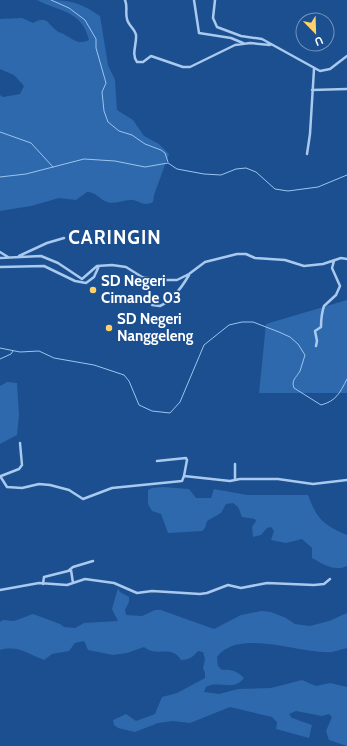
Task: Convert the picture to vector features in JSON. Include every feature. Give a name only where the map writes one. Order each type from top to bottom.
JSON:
[{"type":"street","points":[[125,0],[127,6],[127,19],[136,36],[134,47],[135,60],[137,62],[141,62],[151,56],[183,67],[190,67],[201,63],[218,52],[243,43]]},
{"type":"street","points":[[194,0],[199,34],[231,38],[243,43],[270,45]]},
{"type":"street","points":[[215,0],[213,18],[217,27],[241,36],[262,39],[314,69],[320,71],[328,70],[347,56]]},
{"type":"street","points":[[307,154],[310,134],[314,69]]},
{"type":"street","points":[[312,90],[347,90]]},
{"type":"street","points":[[19,256],[47,243],[64,238]]},
{"type":"street","points":[[0,252],[8,257]]},
{"type":"street","points":[[0,258],[41,256],[52,260],[82,279],[95,268],[112,265],[126,267],[142,277],[161,280],[177,280],[189,274],[205,262],[237,254],[246,254],[255,258],[285,260],[304,266],[334,261],[341,258],[347,259]]},
{"type":"street","points":[[316,346],[317,341],[315,331],[321,327],[320,322],[324,316],[324,306],[336,296],[340,286],[332,268],[334,261]]},
{"type":"street","points":[[0,267],[44,266],[75,281],[86,283],[94,277],[100,266]]},
{"type":"street","points":[[152,305],[160,306],[172,297],[184,285],[189,274]]},
{"type":"street","points":[[20,443],[22,465],[19,469],[1,476],[7,487],[18,488],[38,484],[50,485],[69,490],[83,499],[112,488],[177,483],[182,481],[187,460],[186,458],[157,460]]},
{"type":"street","points":[[235,464],[235,480]]},
{"type":"street","points":[[184,476],[235,480],[278,479],[313,484],[347,480]]},
{"type":"street","points":[[43,584],[44,577],[71,570],[73,567],[93,561]]},
{"type":"street","points":[[71,570],[73,583]]},
{"type":"street","points":[[0,590],[29,584],[62,586],[84,579],[114,583],[137,594],[152,591],[200,594],[228,585],[241,588],[266,583],[314,586],[324,584],[330,579]]},
{"type":"shaded area","points":[[37,0],[71,2],[85,7],[100,16],[108,65],[115,80],[117,110],[133,120],[144,136],[159,144],[169,154],[154,195],[153,202],[144,204],[129,200],[110,203],[104,201],[93,193],[87,192],[76,200],[59,198],[31,206],[0,211],[0,95],[3,97],[20,94],[24,86],[14,75],[0,69],[0,19],[22,18],[33,23],[45,20],[58,32],[74,40],[82,42],[89,40],[86,30],[75,17],[69,13]]},
{"type":"shaded area","points":[[347,300],[347,393],[259,393],[266,324]]},
{"type":"shaded area","points":[[7,382],[17,383],[19,415],[17,435],[0,444],[0,386]]},
{"type":"shaded area","points":[[163,487],[189,489],[196,498],[211,498],[214,489],[247,495],[308,495],[322,521],[332,528],[347,535],[347,566],[342,568],[333,568],[312,558],[312,548],[302,539],[286,543],[271,540],[274,531],[271,527],[267,528],[261,535],[253,537],[252,527],[256,521],[255,519],[242,517],[238,507],[233,503],[226,504],[221,513],[207,521],[205,528],[202,531],[168,533],[161,514],[152,511],[148,504],[148,490]]},
{"type":"shaded area","points":[[118,588],[120,592],[129,597],[129,602],[125,610],[126,615],[142,616],[155,610],[161,610],[214,629],[241,615],[261,611],[271,612],[286,618],[295,624],[310,626],[329,621],[347,613],[347,648],[332,652],[319,652],[272,644],[255,643],[240,644],[227,648],[217,657],[218,666],[222,670],[231,670],[236,672],[244,678],[236,684],[211,685],[206,687],[204,692],[219,694],[238,689],[271,688],[302,680],[316,686],[330,683],[347,687],[347,746],[329,740],[326,731],[332,717],[329,714],[322,716],[296,711],[289,714],[292,718],[312,725],[309,738],[276,729],[277,722],[272,717],[230,707],[190,723],[173,721],[158,723],[135,732],[118,728],[114,725],[113,720],[126,714],[136,721],[155,714],[162,697],[177,693],[205,678],[203,668],[205,659],[203,652],[198,651],[191,658],[181,660],[173,653],[149,650],[144,647],[127,653],[113,655],[88,650],[84,641],[75,643],[69,651],[52,654],[44,660],[18,649],[0,650],[0,622],[3,620],[14,621],[33,614],[60,624],[64,627],[75,628],[84,623],[118,621],[112,609]]},
{"type":"waterway","points":[[51,0],[69,8],[85,20],[96,39],[96,48],[106,83],[102,92],[104,111],[108,122],[119,131],[132,135],[145,144],[161,150],[165,153],[168,162]]},
{"type":"waterway","points":[[0,132],[31,143],[53,167]]},
{"type":"waterway","points":[[0,177],[26,174],[84,159],[115,161],[145,167],[168,163],[177,169],[204,174],[221,175],[236,169],[246,168],[256,172],[275,189],[288,191],[318,187],[347,175]]},
{"type":"waterway","points":[[0,348],[20,352],[39,351],[54,358],[94,365],[124,375],[129,381],[139,405],[152,411],[170,413],[180,402],[204,345],[229,325],[242,322],[253,322],[279,332],[290,337],[298,344],[305,355],[300,371],[294,381],[294,388],[321,405],[334,399],[347,379]]},
{"type":"waterway","points":[[0,359],[11,354],[13,351]]},
{"type":"place","name":"SD Negeri Cimande 03","points":[[93,290]]},
{"type":"place","name":"SD Negeri Nanggeleng","points":[[109,328]]},
{"type":"district","name":"CARINGIN","points":[[115,237]]}]
